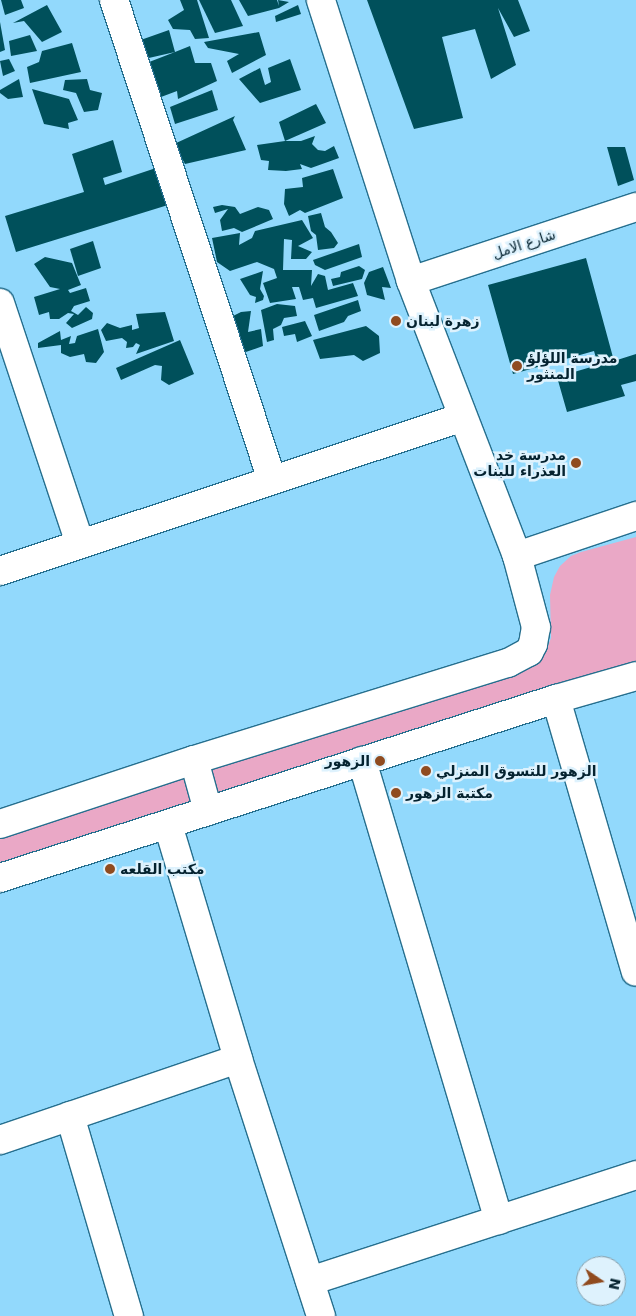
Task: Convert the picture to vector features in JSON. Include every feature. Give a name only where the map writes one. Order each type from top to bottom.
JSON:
[{"type":"street","points":[[114,0],[272,480]]},
{"type":"street","points":[[0,824],[194,760],[508,663],[524,655],[534,644],[536,627],[517,556],[462,418],[412,281],[321,0]]},
{"type":"street","name":"شارع الامل","points":[[412,281],[636,207]]},
{"type":"street","points":[[0,303],[80,544]]},
{"type":"street","points":[[0,570],[462,418]]},
{"type":"street","points":[[517,556],[636,516]]},
{"type":"street","points":[[0,878],[556,699],[636,676]]},
{"type":"street","points":[[556,699],[636,972]]},
{"type":"street","points":[[194,760],[208,811]]},
{"type":"street","points":[[362,761],[499,1220]]},
{"type":"street","points":[[168,825],[238,1059],[321,1316]]},
{"type":"street","points":[[0,1140],[238,1059]]},
{"type":"street","points":[[70,1116],[129,1316]]},
{"type":"street","points":[[310,1281],[636,1175]]},
{"type":"shaded area","points":[[636,537],[636,667],[219,799],[209,763],[537,658],[546,651],[551,638],[550,595],[554,577],[560,566],[571,556],[581,552]]},
{"type":"shaded area","points":[[184,773],[194,804],[0,869],[0,834]]},
{"type":"building","points":[[1,0],[21,0],[24,8],[5,15]]},
{"type":"building","points":[[180,0],[197,0],[209,38],[195,39],[190,30],[173,29],[168,20],[184,10]]},
{"type":"building","points":[[199,0],[231,0],[243,26],[215,33]]},
{"type":"building","points":[[239,0],[277,0],[279,6],[278,0],[289,2],[279,8],[248,16]]},
{"type":"building","points":[[367,0],[518,0],[530,31],[514,37],[498,8],[516,65],[491,79],[475,29],[442,37],[463,118],[414,129]]},
{"type":"building","points":[[47,5],[62,32],[42,42],[24,21],[13,23]]},
{"type":"building","points":[[298,5],[301,14],[276,22],[275,16]]},
{"type":"building","points":[[0,22],[5,50],[0,52]]},
{"type":"building","points":[[169,30],[175,52],[140,60],[135,42]]},
{"type":"building","points":[[259,32],[266,55],[232,73],[227,61],[239,54],[208,48],[204,42]]},
{"type":"building","points":[[30,35],[37,51],[11,56],[9,41]]},
{"type":"building","points":[[72,43],[81,72],[30,83],[27,67],[39,62],[42,51]]},
{"type":"building","points":[[190,46],[195,63],[211,63],[217,81],[178,99],[177,91],[161,97],[144,64]]},
{"type":"building","points":[[9,59],[15,71],[3,76],[0,61]]},
{"type":"building","points":[[290,59],[301,90],[260,103],[239,79],[260,68],[265,85],[271,82],[268,68]]},
{"type":"building","points":[[19,79],[23,97],[8,99],[0,93],[0,90]]},
{"type":"building","points":[[87,79],[90,90],[102,93],[98,110],[84,112],[76,93],[63,90],[65,80]]},
{"type":"building","points":[[32,89],[69,99],[78,120],[68,123],[69,129],[44,124]]},
{"type":"building","points":[[212,90],[218,110],[175,124],[170,107]]},
{"type":"building","points":[[316,104],[326,123],[285,141],[279,122]]},
{"type":"building","points":[[235,116],[233,120],[246,150],[185,164],[174,144]]},
{"type":"building","points":[[315,136],[312,144],[318,150],[325,151],[334,146],[339,158],[311,168],[300,164],[302,169],[286,171],[268,170],[269,161],[261,160],[257,145],[301,141]]},
{"type":"building","points":[[113,140],[122,172],[103,178],[105,185],[156,168],[168,205],[16,252],[5,216],[84,192],[72,154]]},
{"type":"building","points":[[607,147],[625,147],[634,180],[618,186]]},
{"type":"building","points":[[333,169],[343,198],[305,213],[300,210],[289,216],[284,204],[285,189],[303,187],[302,178]]},
{"type":"building","points":[[222,205],[235,207],[240,214],[258,207],[269,210],[273,219],[242,232],[234,228],[222,231],[220,220],[228,209],[215,213],[213,207]]},
{"type":"building","points":[[321,213],[325,227],[331,232],[338,243],[334,248],[318,250],[316,235],[311,231],[308,216]]},
{"type":"building","points":[[302,220],[313,238],[298,246],[312,252],[306,259],[291,259],[292,240],[284,239],[283,270],[312,270],[311,286],[318,274],[325,276],[328,290],[353,283],[358,296],[316,308],[313,298],[303,300],[299,287],[292,287],[296,299],[270,303],[263,283],[277,278],[274,269],[257,262],[230,271],[217,262],[212,238],[240,233],[239,245],[252,238],[255,231]]},
{"type":"building","points":[[93,241],[101,268],[78,276],[70,249]]},
{"type":"building","points":[[359,244],[362,257],[325,270],[315,265],[313,260]]},
{"type":"building","points":[[45,257],[72,263],[81,285],[68,290],[70,293],[86,288],[90,301],[74,306],[71,311],[78,315],[86,307],[93,313],[92,319],[72,328],[66,323],[74,314],[68,313],[59,319],[50,319],[49,312],[39,315],[34,297],[60,289],[50,287],[34,264]]},
{"type":"building","points":[[586,258],[614,361],[636,354],[636,381],[621,385],[625,396],[567,412],[557,377],[598,365],[594,351],[513,374],[488,285]]},
{"type":"building","points":[[359,266],[365,270],[362,279],[333,286],[331,279],[340,277],[341,272]]},
{"type":"building","points":[[383,267],[391,288],[382,287],[385,300],[367,295],[364,283],[369,272]]},
{"type":"building","points":[[263,271],[260,289],[264,296],[263,300],[255,303],[256,297],[250,295],[240,279]]},
{"type":"building","points":[[358,300],[361,311],[348,316],[344,322],[319,331],[314,315]]},
{"type":"building","points":[[277,304],[295,306],[297,316],[284,318],[281,325],[273,329],[274,340],[267,342],[261,310]]},
{"type":"building","points":[[251,311],[248,332],[261,329],[263,346],[240,354],[227,319],[241,312]]},
{"type":"building","points":[[165,312],[174,341],[136,354],[140,345],[136,343],[133,347],[126,348],[127,342],[122,338],[106,341],[101,330],[107,323],[120,328],[132,325],[132,330],[139,328],[136,314]]},
{"type":"building","points":[[305,321],[312,336],[297,342],[295,334],[284,336],[282,327]]},
{"type":"building","points":[[366,326],[379,336],[380,353],[363,361],[354,355],[320,359],[313,340]]},
{"type":"building","points":[[98,329],[104,352],[96,363],[86,362],[84,354],[70,357],[61,353],[61,345],[38,348],[38,343],[60,331],[61,340],[71,336],[69,344],[75,343],[77,336]]},
{"type":"building","points":[[180,340],[194,374],[169,385],[161,380],[162,366],[155,365],[121,380],[116,368]]},
{"type":"place","name":"زهرة لبنان","points":[[396,321]]},
{"type":"place","name":"مدرسة اللؤلؤ المنثور","points":[[517,366]]},
{"type":"place","name":"مدرسة خد العذراء للبنات","points":[[576,463]]},
{"type":"place","name":"الزهور","points":[[380,761]]},
{"type":"place","name":"الزهور للتسوق المنزلي","points":[[426,771]]},
{"type":"place","name":"مكتبة الزهور","points":[[396,793]]},
{"type":"place","name":"مكتب القلعه","points":[[110,869]]}]
